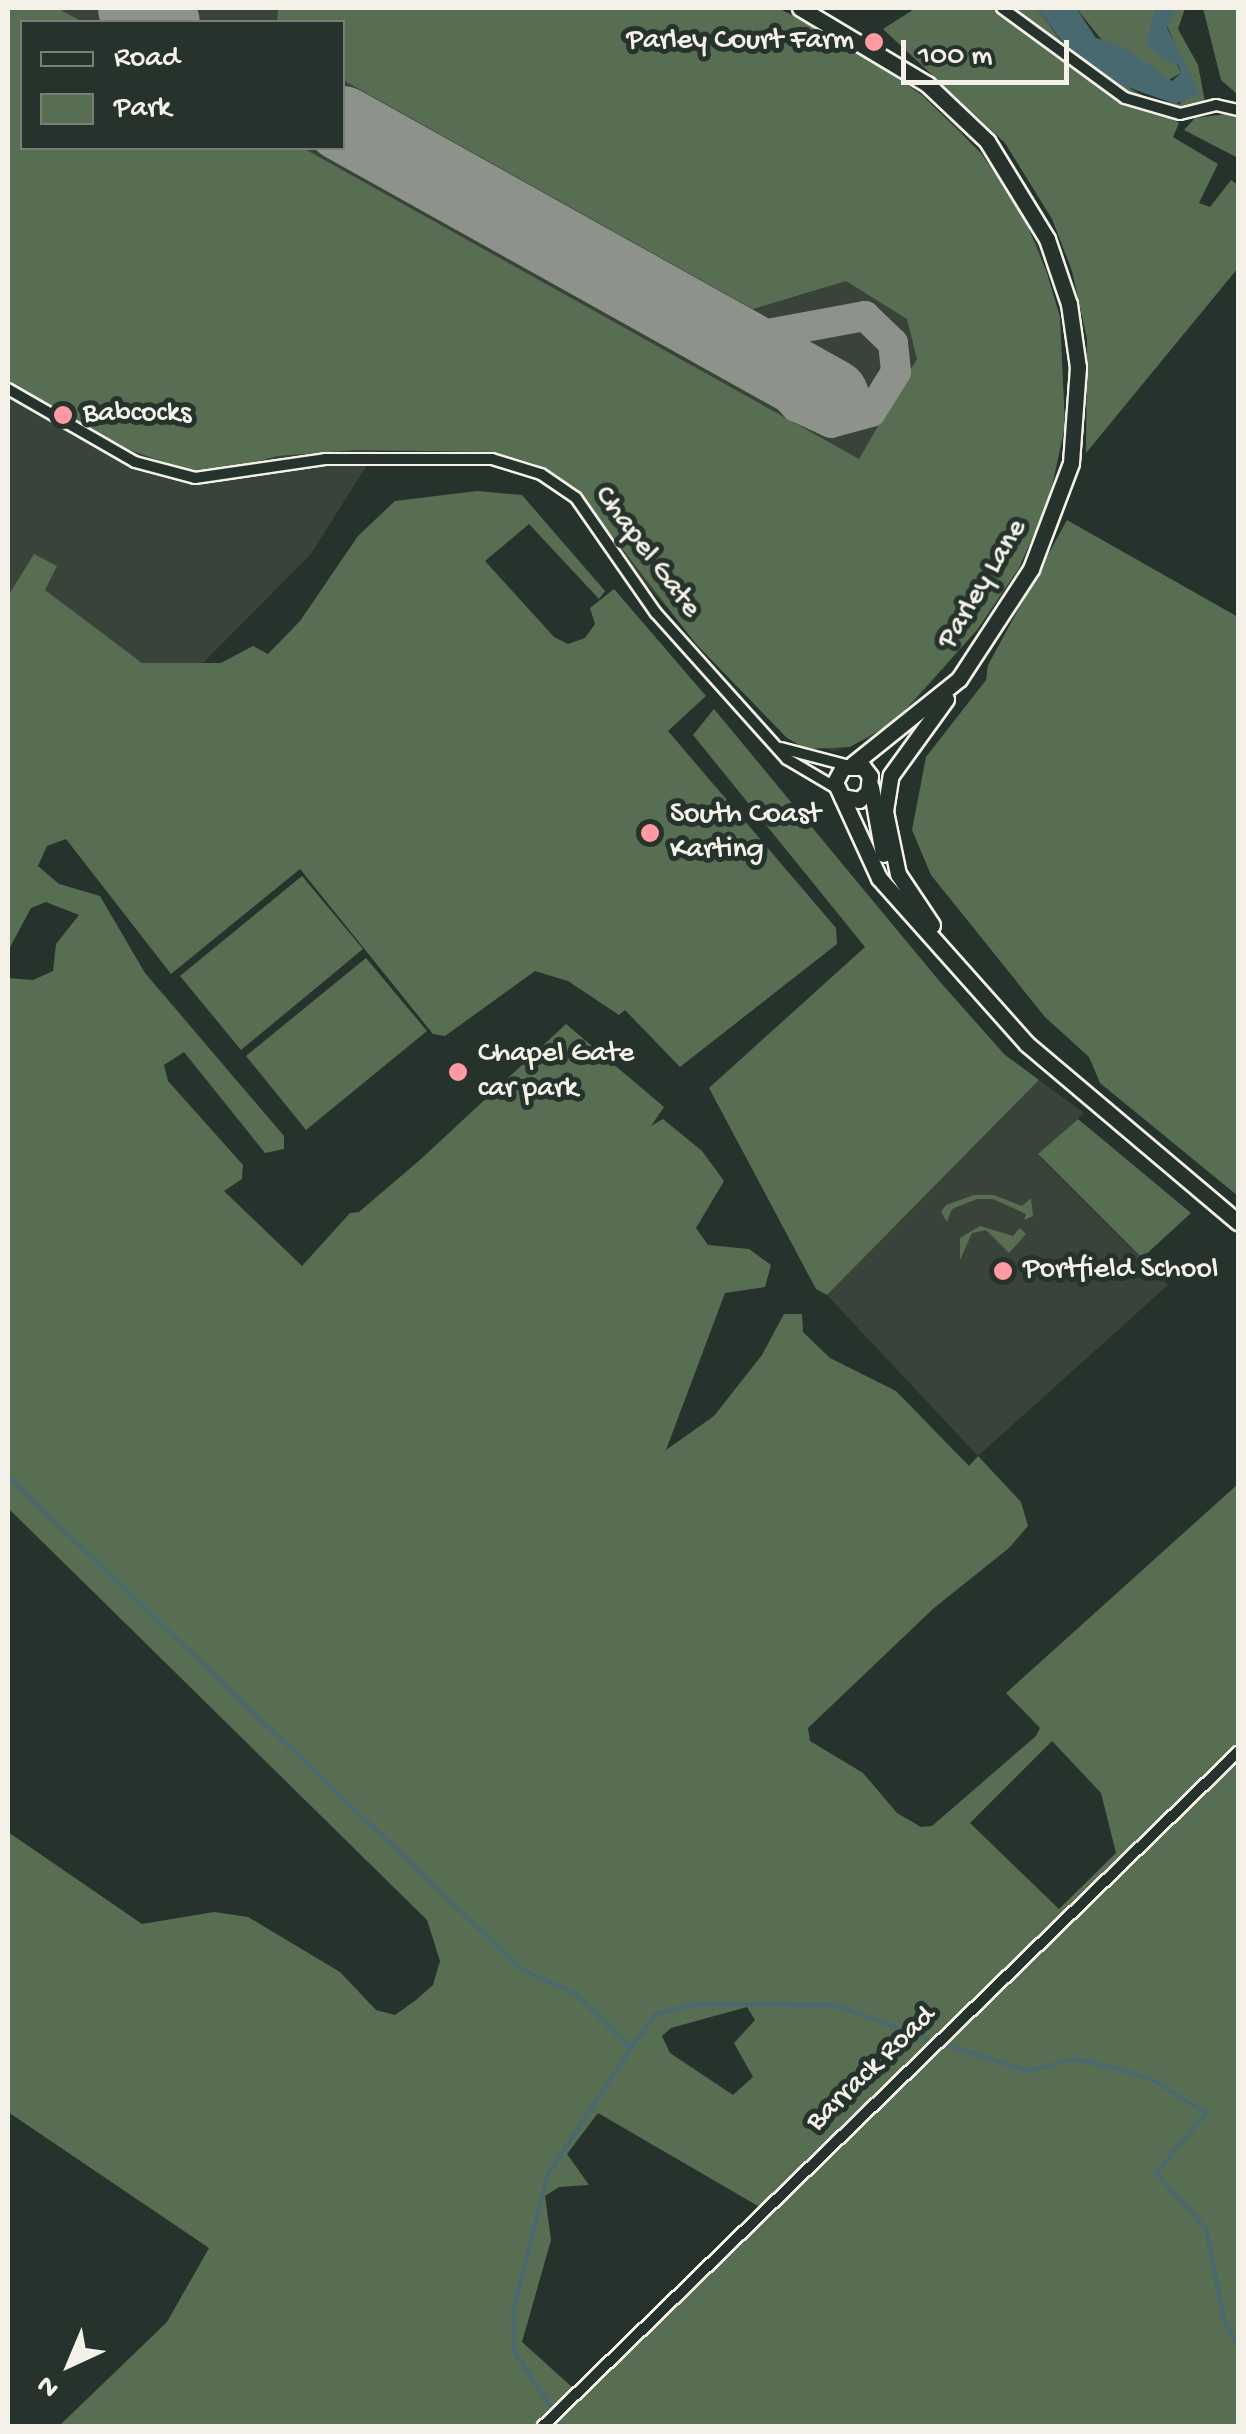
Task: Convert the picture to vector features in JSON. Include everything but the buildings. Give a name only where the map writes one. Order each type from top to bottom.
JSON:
[{"type":"main road","name":"Parley Lane","points":[[800,8],[915,75],[987,141],[1029,201],[1069,304],[1078,398],[1061,499],[1022,585],[959,679],[850,765]]},
{"type":"main road","points":[[946,954],[898,874],[885,810],[898,763],[959,679]]},
{"type":"main road","name":"Parley Lane","points":[[871,785],[935,701]]},
{"type":"main road","points":[[930,934],[888,868],[868,771],[850,765],[836,776],[839,793],[880,878],[1032,1049],[1238,1222]]},
{"type":"main road","points":[[839,793],[859,800],[871,785]]},
{"type":"street","points":[[1002,8],[1125,98],[1180,114],[1216,105],[1238,110]]},
{"type":"street","name":"Chapel Gate","points":[[8,390],[135,462],[195,478],[325,459],[492,459],[558,484],[593,519],[665,624],[795,767],[839,793]]},
{"type":"street","name":"Chapel Gate","points":[[776,745],[811,761],[850,765]]},
{"type":"street","name":"Barrack Road","points":[[543,2426],[1238,1752]]},
{"type":"shaded area","points":[[8,8],[778,8],[897,77],[957,127],[999,176],[1038,246],[1060,317],[1065,426],[1049,500],[1019,568],[977,630],[910,707],[870,738],[833,751],[787,738],[637,575],[582,497],[535,464],[494,452],[376,451],[310,555],[203,663],[142,663],[44,590],[34,555],[8,596]]},
{"type":"shaded area","name":"Portfield School","points":[[1039,1080],[1084,1113],[1038,1155],[1168,1285],[978,1456],[827,1295]]},
{"type":"green space","points":[[57,8],[79,20],[20,20],[20,150],[307,150],[859,459],[917,359],[907,319],[846,281],[753,309],[345,81],[345,20],[277,20],[278,8],[778,8],[856,50],[922,95],[981,153],[1023,215],[1047,273],[1060,317],[1065,426],[1049,500],[1019,568],[977,630],[894,722],[850,747],[806,749],[787,738],[696,644],[582,497],[535,464],[494,452],[357,450],[277,456],[224,471],[186,470],[130,450],[8,381],[8,10]]},
{"type":"green space","points":[[916,8],[993,8],[1179,123],[1173,137],[1218,164],[1199,203],[1210,207],[1231,180],[1238,185],[1238,268],[1086,453],[1087,339],[1072,271],[1052,219],[1005,143],[883,29]]},
{"type":"green space","points":[[1009,8],[1037,8],[1063,44],[1093,68],[1149,99],[1180,104],[1188,76],[1166,23],[1176,8],[1185,8],[1178,29],[1198,65],[1205,102],[1182,109],[1124,94]]},
{"type":"green space","points":[[1076,8],[1156,8],[1155,20],[1181,73],[1167,81],[1105,44]]},
{"type":"green space","points":[[1203,8],[1238,8],[1238,95],[1221,80]]},
{"type":"green space","points":[[1227,114],[1238,118],[1238,158],[1184,130],[1195,118]]},
{"type":"green space","points":[[477,491],[522,495],[605,591],[599,599],[529,524],[485,561],[554,637],[568,644],[585,638],[595,624],[590,608],[614,589],[706,696],[668,731],[836,928],[837,944],[680,1067],[625,1010],[619,1015],[568,981],[535,971],[445,1036],[433,1034],[300,869],[171,974],[66,839],[47,846],[38,866],[59,884],[100,896],[145,973],[284,1136],[284,1149],[265,1153],[184,1052],[164,1065],[168,1081],[243,1165],[242,1179],[224,1191],[302,1266],[350,1213],[359,1212],[421,1159],[566,1024],[664,1107],[651,1126],[663,1119],[702,1151],[724,1181],[696,1228],[708,1245],[749,1249],[771,1265],[765,1287],[725,1293],[666,1450],[714,1416],[762,1355],[784,1314],[802,1314],[803,1332],[830,1358],[896,1391],[969,1466],[978,1456],[1021,1502],[1028,1526],[1009,1548],[934,1608],[808,1728],[810,1741],[863,1773],[897,1813],[921,1827],[932,1826],[1036,1736],[1040,1728],[1006,1693],[1238,1484],[1238,2426],[59,2426],[167,2322],[209,2248],[8,2112],[8,1832],[142,1924],[214,1912],[248,1917],[340,1972],[376,2010],[395,2015],[416,2000],[433,1985],[440,1961],[427,1920],[8,1508],[8,978],[33,980],[53,971],[56,944],[79,915],[46,902],[31,908],[8,951],[8,596],[34,554],[57,566],[45,590],[142,663],[221,663],[253,646],[268,654],[300,621],[358,536],[395,501]],"holes":[[[1052,1741],[1101,1793],[1116,1853],[1059,1909],[970,1823]],[[747,2007],[755,2020],[734,2043],[753,2077],[733,2095],[670,2053],[662,2036],[671,2028]],[[598,2113],[770,2213],[583,2397],[522,2342],[551,2240],[545,2196],[559,2187],[589,2185],[567,2154]]]},
{"type":"green space","points":[[1067,520],[1238,617],[1238,1196],[1100,1083],[1089,1057],[1045,1017],[931,875],[912,830],[926,757],[986,680],[988,665]]},
{"type":"green space","points":[[714,709],[941,983],[1005,1055],[1039,1080],[827,1295],[816,1289],[709,1088],[865,947],[693,735]]},
{"type":"green space","points":[[302,876],[363,949],[241,1050],[180,976]]},
{"type":"green space","points":[[366,958],[427,1031],[306,1130],[246,1056]]},
{"type":"green space","points":[[1078,1119],[1191,1213],[1142,1258],[1038,1154]]},
{"type":"green space","points":[[974,1195],[994,1195],[1022,1206],[1031,1198],[1033,1216],[1024,1220],[1026,1214],[993,1199],[977,1199],[952,1209],[947,1222],[941,1212],[946,1205]]},
{"type":"green space","points":[[980,1226],[1013,1236],[1020,1228],[1026,1234],[1009,1253],[986,1230],[972,1233],[960,1260],[960,1238]]},
{"type":"water","points":[[1037,8],[1076,8],[1096,38],[1122,46],[1172,81],[1181,73],[1178,65],[1160,58],[1146,43],[1156,8],[1176,8],[1167,28],[1200,93],[1175,104],[1116,83],[1067,48]]},
{"type":"waterway","points":[[8,1477],[520,1968],[577,1995],[631,2048],[656,2014],[698,2004],[835,2005],[928,2039]]},
{"type":"waterway","points":[[947,2045],[1028,2071],[1074,2059],[1115,2068],[1151,2079],[1206,2113],[1156,2173],[1206,2229],[1224,2320],[1238,2346]]},
{"type":"waterway","points":[[550,2406],[514,2351],[513,2312],[548,2174],[631,2048]]},
{"type":"waterway","points":[[560,2422],[563,2426]]},
{"type":"taxiway","points":[[169,8],[178,20]]},
{"type":"taxiway","points":[[722,334],[746,338],[865,316],[893,343],[896,372],[871,412],[831,423],[796,407],[736,341]]},
{"type":"runway","points":[[135,8],[158,20]]},
{"type":"runway","points":[[345,125],[831,396]]},
{"type":"place","name":"Parley Court Farm","points":[[874,42]]},
{"type":"place","name":"Babcocks","points":[[63,415]]},
{"type":"place","name":"South Coast Karting","points":[[650,833]]},
{"type":"place","name":"Chapel Gate car park","points":[[458,1072]]},
{"type":"place","name":"Portfield School","points":[[1003,1271]]}]
